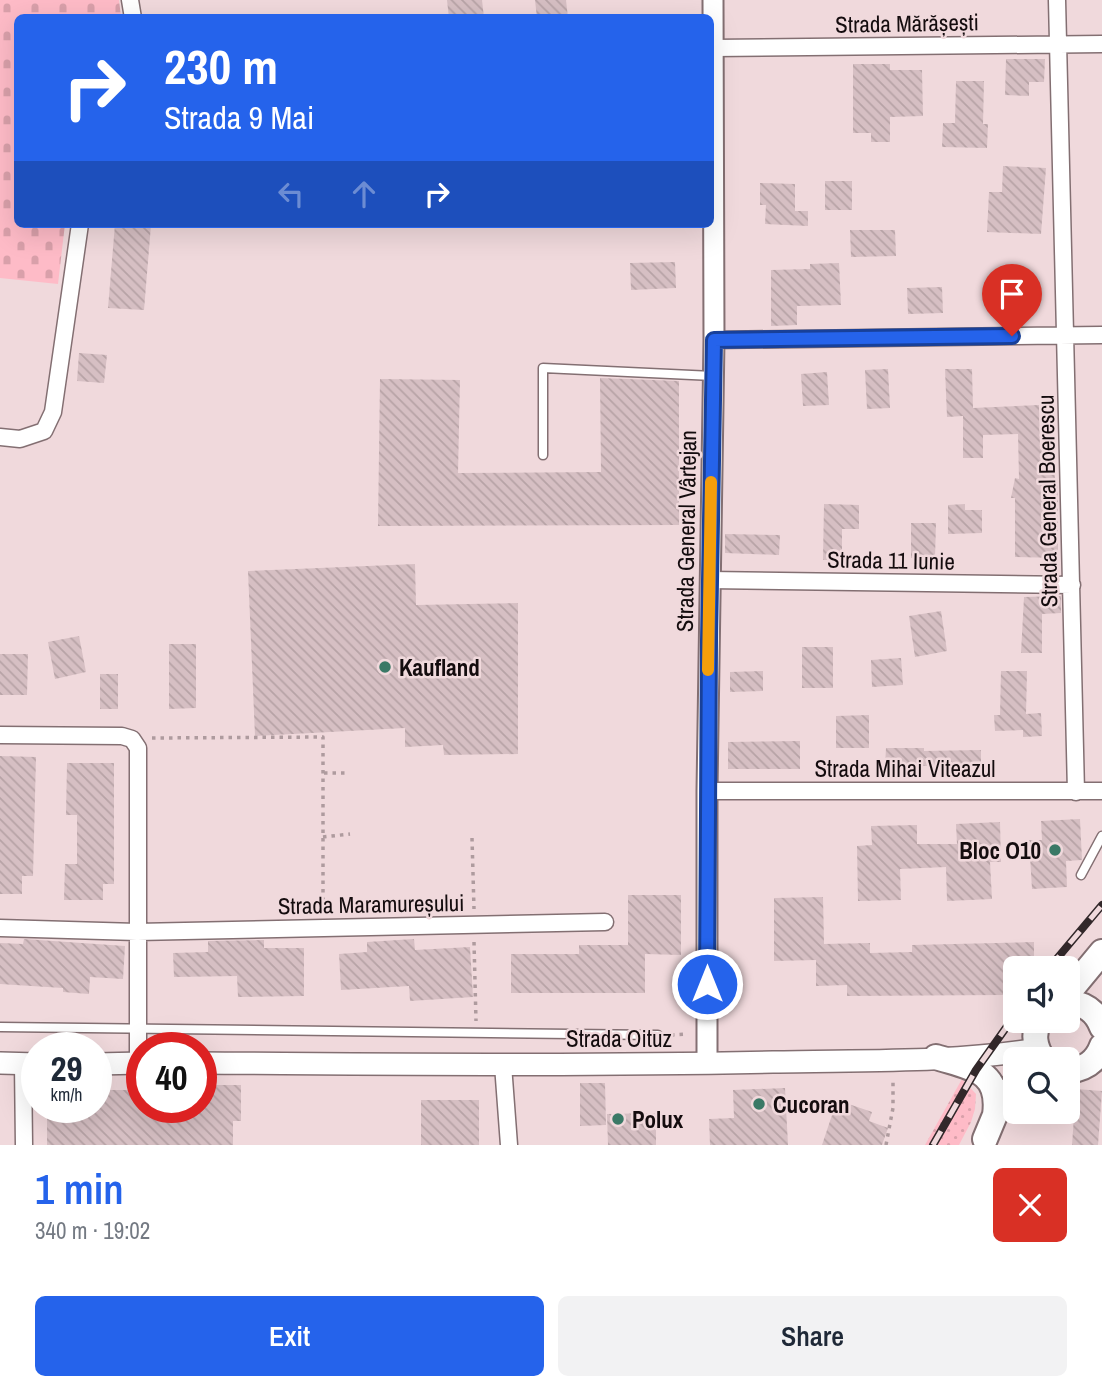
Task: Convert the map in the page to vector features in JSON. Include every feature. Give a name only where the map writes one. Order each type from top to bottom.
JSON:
[{"type":"main road","points":[[1080,979],[1102,952]]},
{"type":"main road","points":[[1080,1005],[1101,1016]]},
{"type":"main road","name":"Strada Oituz","points":[[217,1063],[707,1063],[1003,1055]]},
{"type":"main road","points":[[936,1057],[976,1070],[990,1082],[996,1094],[995,1115]]},
{"type":"main road","points":[[1080,1069],[1099,1057]]},
{"type":"main road","points":[[0,1063],[21,1064]]},
{"type":"main road","points":[[984,1142],[1003,1102]]},
{"type":"main road","points":[[984,1142],[1003,1115]]},
{"type":"street","name":"Strada General Boerescu","points":[[1057,0],[1076,792]]},
{"type":"street","name":"Strada Mărășești","points":[[714,48],[1102,44]]},
{"type":"street","points":[[0,437],[20,439],[44,431],[53,412],[79,228]]},
{"type":"street","name":"Strada General Vârtejan","points":[[707,1063],[709,580],[714,340],[712,228]]},
{"type":"street","points":[[714,340],[1102,335]]},
{"type":"street","name":"Strada 11 Iunie","points":[[709,580],[1072,585]]},
{"type":"street","points":[[0,735],[122,736],[132,739],[138,748],[138,1032]]},
{"type":"street","name":"Strada Mihai Viteazul","points":[[707,791],[1101,793]]},
{"type":"street","name":"Strada Maramureșului","points":[[0,928],[137,932],[605,922]]},
{"type":"street","points":[[503,1065],[509,1145]]},
{"type":"street","points":[[24,1145],[26,1123]]},
{"type":"lane","points":[[543,455],[543,368],[713,376]]},
{"type":"lane","points":[[1082,875],[1102,836]]},
{"type":"lane","points":[[0,1027],[658,1035]]},
{"type":"path","points":[[132,739],[320,735],[324,741],[323,928]]},
{"type":"path","points":[[324,773],[348,773]]},
{"type":"path","points":[[323,836],[350,834]]},
{"type":"path","points":[[472,838],[477,1033]]},
{"type":"path","points":[[658,1035],[707,1034]]},
{"type":"path","points":[[886,1145],[893,1108],[893,1059]]},
{"type":"green space","points":[[0,0],[119,0],[121,14],[14,14],[14,228],[65,228],[58,284],[0,278]]},
{"type":"green space","points":[[962,1079],[976,1094],[971,1122],[959,1145],[925,1145]]},
{"type":"building","points":[[447,0],[482,0],[484,14],[449,14]]},
{"type":"building","points":[[535,0],[566,0],[568,14],[537,14]]},
{"type":"building","points":[[1006,59],[1045,59],[1044,82],[1029,82],[1029,96],[1005,95]]},
{"type":"building","points":[[853,64],[890,64],[890,70],[922,70],[923,116],[890,117],[890,142],[871,142],[871,133],[853,133]]},
{"type":"building","points":[[956,81],[984,81],[983,124],[988,124],[987,148],[942,147],[943,123],[955,123]]},
{"type":"building","points":[[1003,166],[1046,168],[1041,234],[987,232],[989,192],[1002,192]]},
{"type":"building","points":[[825,181],[852,181],[852,210],[825,210]]},
{"type":"building","points":[[760,183],[795,184],[795,211],[808,211],[808,226],[765,224],[766,205],[760,205]]},
{"type":"building","points":[[115,228],[151,228],[144,310],[108,308]]},
{"type":"building","points":[[850,230],[895,230],[896,256],[851,257]]},
{"type":"building","points":[[675,262],[676,288],[631,290],[630,263]]},
{"type":"building","points":[[839,263],[841,305],[797,306],[797,325],[771,326],[771,270],[810,269],[810,264]]},
{"type":"building","points":[[942,287],[943,313],[908,314],[907,288]]},
{"type":"building","points":[[79,353],[107,355],[104,383],[77,381]]},
{"type":"building","points":[[888,369],[890,408],[867,409],[865,370]]},
{"type":"building","points":[[945,369],[972,369],[973,408],[1039,405],[1040,449],[1054,449],[1055,486],[1058,486],[1058,558],[1015,557],[1015,498],[1011,498],[1015,478],[1019,479],[1018,434],[983,435],[983,458],[963,458],[963,416],[947,417]]},
{"type":"building","points":[[827,372],[829,405],[803,406],[801,374]]},
{"type":"building","points":[[600,378],[679,381],[679,525],[378,526],[380,379],[460,380],[458,473],[601,472]]},
{"type":"building","points":[[824,504],[859,505],[859,529],[842,529],[842,560],[823,560]]},
{"type":"building","points":[[965,504],[965,510],[982,510],[982,533],[948,534],[948,505]]},
{"type":"building","points":[[911,523],[936,523],[935,558],[911,558]]},
{"type":"building","points":[[725,534],[780,535],[779,555],[725,553]]},
{"type":"building","name":"Kaufland","points":[[415,564],[416,605],[518,603],[518,754],[444,755],[443,745],[405,747],[405,728],[255,736],[248,571]]},
{"type":"building","points":[[1061,596],[1061,613],[1042,614],[1042,653],[1021,653],[1024,597]]},
{"type":"building","points":[[941,611],[947,651],[915,657],[909,616]]},
{"type":"building","points":[[79,636],[86,672],[55,679],[48,642]]},
{"type":"building","points":[[169,644],[196,644],[196,708],[169,709]]},
{"type":"building","points":[[802,647],[833,647],[833,688],[802,688]]},
{"type":"building","points":[[0,654],[28,654],[27,695],[0,695]]},
{"type":"building","points":[[901,658],[903,685],[872,687],[871,660]]},
{"type":"building","points":[[763,671],[763,691],[730,692],[730,672]]},
{"type":"building","points":[[1001,671],[1027,671],[1026,714],[1041,713],[1042,736],[1023,737],[1023,730],[995,731],[994,715],[1000,715]]},
{"type":"building","points":[[100,674],[118,674],[118,709],[100,709]]},
{"type":"building","points":[[869,715],[869,748],[836,748],[836,716]]},
{"type":"building","points":[[800,741],[800,769],[728,769],[728,742]]},
{"type":"building","points":[[886,748],[924,748],[924,751],[981,750],[981,766],[885,766]]},
{"type":"building","points":[[0,756],[36,757],[33,876],[22,876],[22,894],[0,894]]},
{"type":"building","points":[[67,763],[114,763],[114,884],[103,884],[103,900],[64,900],[65,864],[77,864],[77,815],[66,815]]},
{"type":"building","name":"Bloc O10","points":[[1080,819],[1082,860],[1066,861],[1067,887],[1032,889],[1029,840],[1042,840],[1041,821]]},
{"type":"building","points":[[1000,822],[1001,862],[990,862],[992,899],[947,901],[946,867],[900,869],[901,900],[858,901],[857,846],[872,845],[871,826],[917,825],[917,844],[957,844],[956,824]]},
{"type":"building","points":[[628,895],[681,895],[681,955],[645,954],[645,993],[511,993],[511,954],[579,954],[579,945],[628,945]]},
{"type":"building","points":[[823,897],[824,944],[870,943],[870,953],[912,952],[912,945],[1034,942],[1034,956],[1003,956],[1003,995],[847,996],[847,985],[816,986],[816,960],[774,961],[774,898]]},
{"type":"building","points":[[24,939],[125,946],[123,979],[90,977],[89,994],[63,992],[63,988],[0,984],[0,943],[23,944]]},
{"type":"building","points":[[414,939],[415,950],[470,947],[473,997],[410,1001],[409,986],[341,990],[339,954],[367,952],[367,942]]},
{"type":"building","points":[[264,940],[264,948],[304,948],[304,996],[238,997],[237,976],[174,977],[173,953],[208,952],[208,941]]},
{"type":"building","points":[[580,1083],[605,1083],[606,1125],[580,1126]]},
{"type":"building","points":[[217,1085],[241,1085],[241,1121],[233,1121],[233,1145],[47,1145],[47,1123],[112,1123],[112,1090],[126,1090],[126,1123],[217,1123]]},
{"type":"building","name":"Cucoran","points":[[785,1088],[788,1145],[710,1145],[709,1119],[734,1118],[733,1090]]},
{"type":"building","points":[[1080,1089],[1102,1091],[1098,1145],[1072,1145],[1074,1124],[1080,1124]]},
{"type":"building","points":[[421,1100],[479,1100],[479,1145],[421,1145]]},
{"type":"building","points":[[837,1100],[872,1112],[869,1121],[888,1128],[882,1145],[822,1145]]},
{"type":"building","points":[[656,1113],[656,1145],[608,1145],[607,1114]]},
{"type":"railway","points":[[1059,956],[1102,905]]},
{"type":"railway","points":[[933,1145],[976,1070],[1003,1032]]},
{"type":"slow traffic","points":[[708,670],[711,482]]},
{"type":"place","name":"Kaufland","points":[[385,667]]},
{"type":"place","name":"Bloc O10","points":[[1055,850]]},
{"type":"place","name":"Cucoran","points":[[759,1104]]},
{"type":"place","name":"Polux","points":[[618,1119]]},
{"type":"route","points":[[707,984],[714,340],[1012,336]]}]
